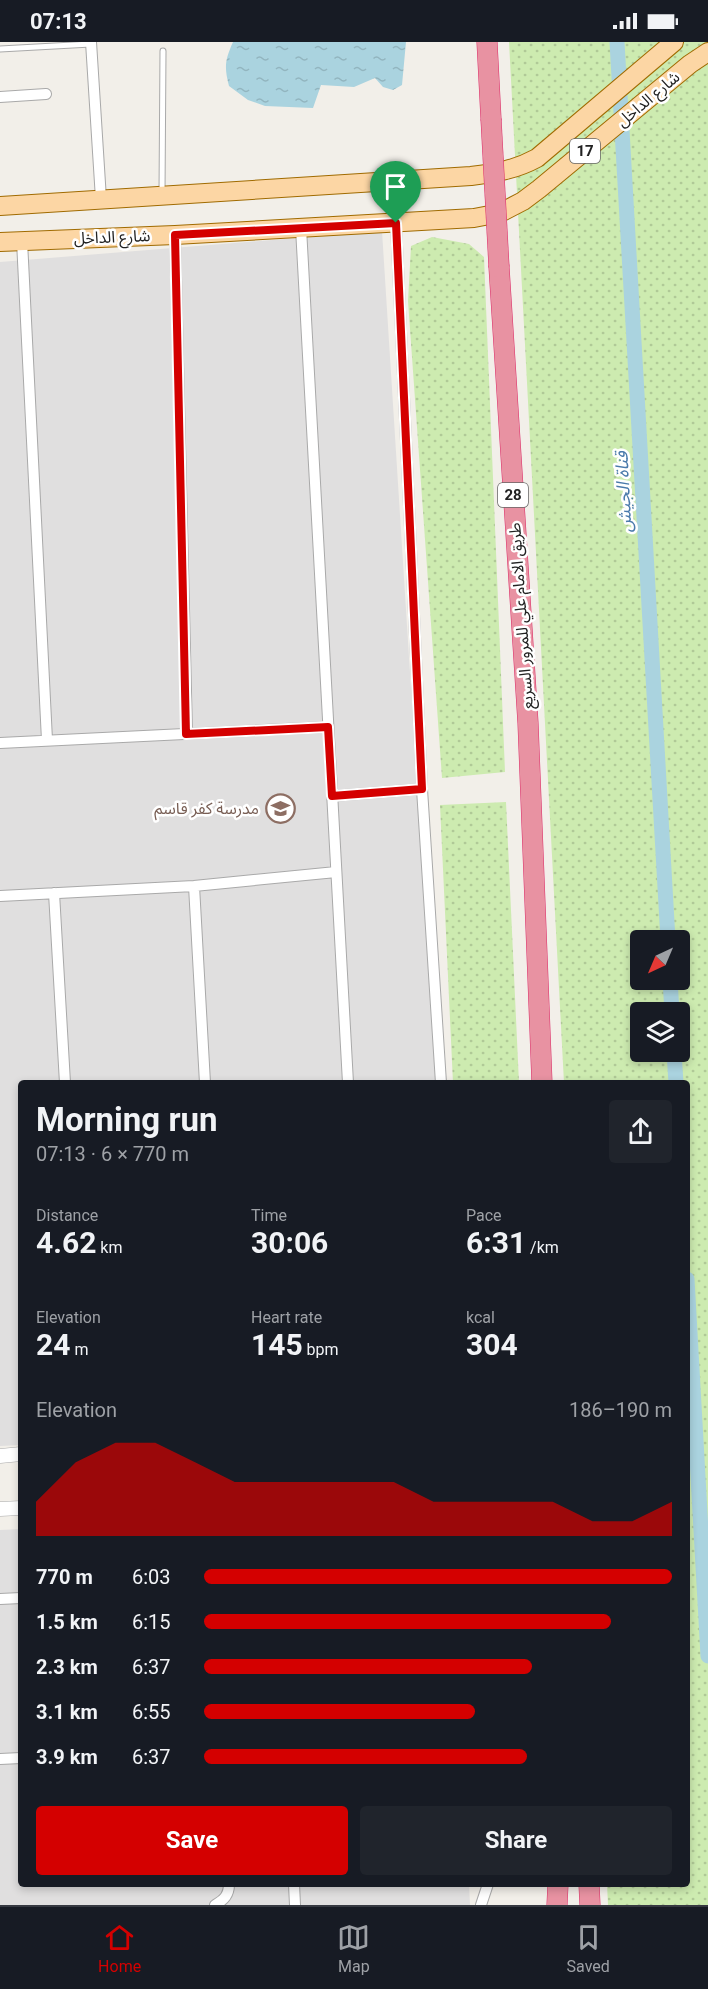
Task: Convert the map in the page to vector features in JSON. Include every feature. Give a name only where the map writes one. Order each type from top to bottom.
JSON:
[{"type":"highway","name":"طريق الامام علي للمرور السريع","points":[[487,42],[528,723],[542,1080]]},
{"type":"highway","points":[[557,1905],[558,1887]]},
{"type":"highway","points":[[589,1887],[590,1905]]},
{"type":"main road","name":"شارع الداخل","points":[[0,206],[500,173],[520,167],[537,158],[674,42]]},
{"type":"main road","name":"شارع الداخل","points":[[0,242],[448,220],[500,213],[523,201],[690,64],[708,52]]},
{"type":"street","points":[[91,43],[101,199]]},
{"type":"street","points":[[0,97],[46,94]]},
{"type":"street","points":[[396,223],[422,789],[441,1080]]},
{"type":"street","points":[[301,228],[348,1080]]},
{"type":"street","points":[[175,235],[186,734]]},
{"type":"street","points":[[22,241],[47,740]]},
{"type":"street","points":[[0,743],[328,727]]},
{"type":"street","points":[[332,796],[422,789]]},
{"type":"street","points":[[0,896],[194,886],[336,872]]},
{"type":"street","points":[[194,886],[205,1080]]},
{"type":"street","points":[[54,893],[65,1080]]},
{"type":"street","points":[[0,1456],[18,1454]]},
{"type":"street","points":[[0,1509],[18,1508]]},
{"type":"street","points":[[0,1599],[18,1598]]},
{"type":"street","points":[[0,1759],[18,1758]]},
{"type":"street","points":[[215,1905],[224,1900],[229,1887]]},
{"type":"street","points":[[294,1887],[295,1905]]},
{"type":"street","points":[[481,1905],[487,1887]]},
{"type":"lane","points":[[0,49],[91,43]]},
{"type":"lane","points":[[162,195],[163,51]]},
{"type":"shaded area","points":[[382,231],[436,1080],[18,1080],[18,1445],[0,1446],[0,262]]},
{"type":"shaded area","points":[[18,1529],[18,1887],[469,1887],[470,1905],[0,1905],[0,1530]]},
{"type":"green space","points":[[509,42],[708,42],[708,1905],[608,1905],[607,1887],[690,1887],[690,1080],[564,1080]]},
{"type":"green space","points":[[432,237],[469,244],[484,257],[505,772],[442,778],[408,301],[411,246]]},
{"type":"green space","points":[[506,802],[519,1080],[453,1080],[440,805]]},
{"type":"water","points":[[233,42],[406,42],[402,85],[393,90],[383,87],[375,78],[354,87],[321,85],[313,108],[265,106],[248,100],[229,86],[226,64]]},
{"type":"waterway","name":"قناة الجيش","points":[[617,42],[667,930]]},
{"type":"waterway","name":"قناة الجيش","points":[[671,990],[671,1002]]},
{"type":"waterway","name":"قناة الجيش","points":[[675,1062],[676,1080]]},
{"type":"waterway","name":"قناة الجيش","points":[[690,1333],[708,1656]]},
{"type":"place","name":"مدرسة كفر قاسم","points":[[280,808]]},
{"type":"route","points":[[396,223],[422,789],[332,796],[328,727],[186,734],[175,235],[396,223]]}]
